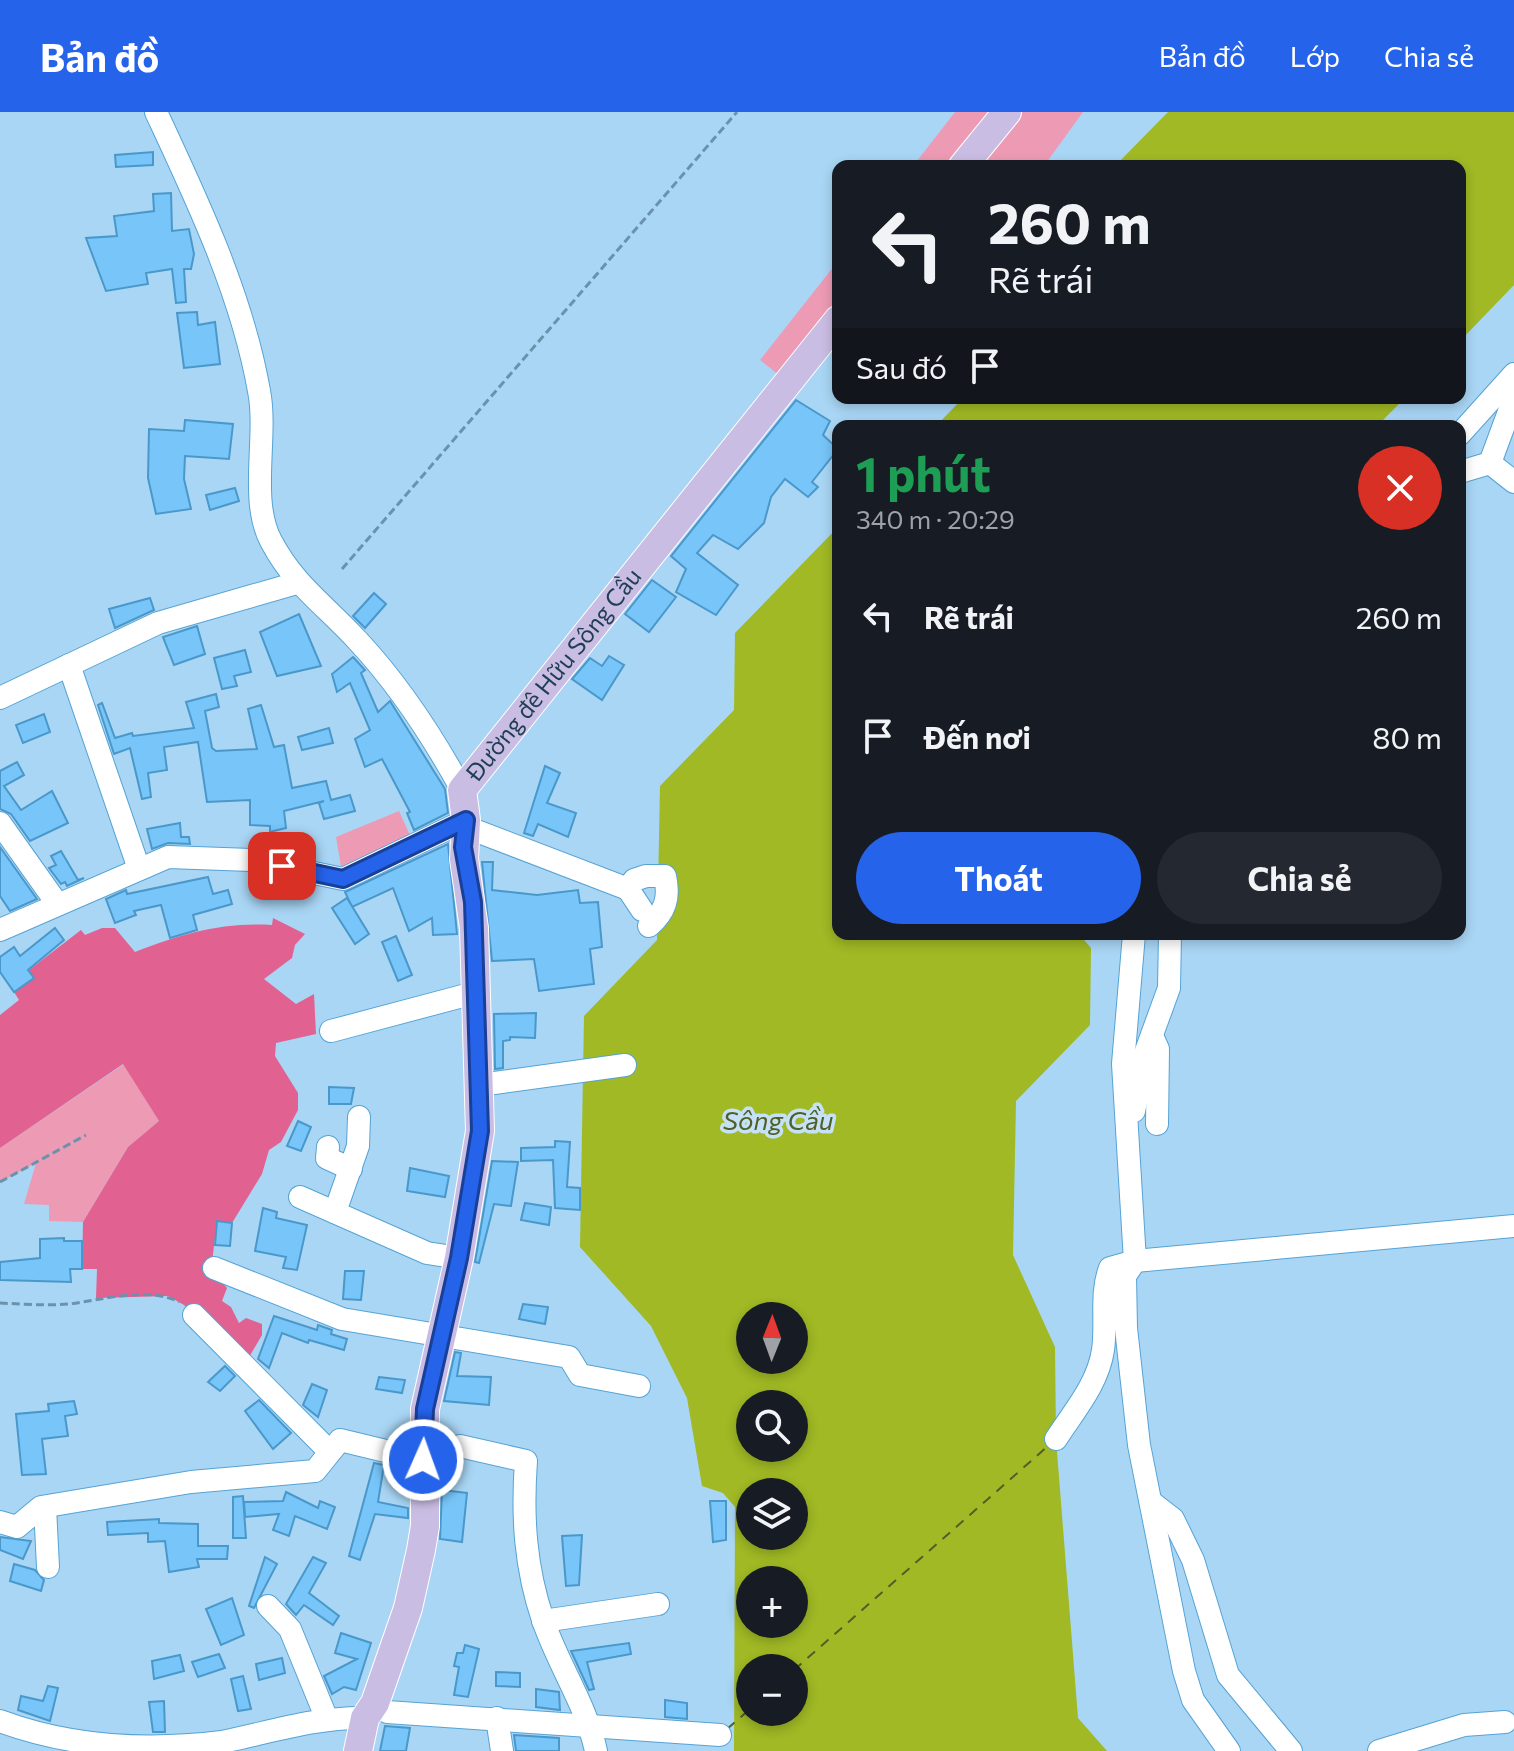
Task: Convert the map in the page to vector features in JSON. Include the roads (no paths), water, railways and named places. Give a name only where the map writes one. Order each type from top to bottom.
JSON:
[{"type":"main road","points":[[968,160],[1007,112]]},
{"type":"main road","name":"Đường đê Hữu Sông Cầu","points":[[358,1751],[408,1608],[418,1566],[425,1526],[425,1409],[459,1258],[480,1131],[473,902],[463,847],[466,824],[462,790],[832,328]]},
{"type":"street","points":[[156,112],[240,313],[259,390],[264,429],[263,518],[270,540],[297,583],[359,642],[399,691],[436,744],[462,790]]},
{"type":"street","points":[[1466,427],[1514,374]]},
{"type":"street","points":[[1490,463],[1514,398]]},
{"type":"street","points":[[1466,470],[1490,463]]},
{"type":"street","points":[[1490,463],[1514,482]]},
{"type":"street","points":[[0,698],[158,623],[297,583]]},
{"type":"street","points":[[69,665],[139,869]]},
{"type":"street","points":[[0,823],[56,902]]},
{"type":"street","points":[[2,926],[168,857],[251,860],[343,879],[466,824],[628,889],[646,918],[662,915],[667,901],[665,876],[634,880],[628,889]]},
{"type":"street","points":[[1133,940],[1123,1064],[1135,1261],[1125,1276],[1126,1328],[1139,1445],[1184,1671],[1193,1700],[1229,1751]]},
{"type":"street","points":[[1129,1136],[1146,1051],[1169,988],[1170,940]]},
{"type":"street","points":[[331,1031],[474,993]]},
{"type":"street","points":[[1153,1037],[1158,1049],[1157,1124]]},
{"type":"street","points":[[480,1085],[625,1065]]},
{"type":"street","points":[[335,1212],[358,1146],[359,1117]]},
{"type":"street","points":[[328,1147],[327,1158],[351,1169]]},
{"type":"street","points":[[300,1197],[427,1253],[459,1258]]},
{"type":"street","points":[[1056,1439],[1095,1379],[1102,1353],[1104,1284],[1110,1268],[1135,1261],[1514,1226]]},
{"type":"street","points":[[214,1268],[342,1319],[569,1357],[580,1375],[639,1386]]},
{"type":"street","points":[[194,1315],[330,1452]]},
{"type":"street","points":[[0,1522],[17,1527],[45,1507],[191,1482],[315,1471],[340,1440],[423,1460],[460,1446],[526,1461],[524,1537],[543,1621],[590,1723],[596,1751]]},
{"type":"street","points":[[1151,1502],[1173,1519],[1193,1560],[1228,1675],[1291,1751]]},
{"type":"street","points":[[45,1507],[48,1567]]},
{"type":"street","points":[[543,1621],[658,1604]]},
{"type":"street","points":[[268,1606],[290,1629],[326,1717]]},
{"type":"street","points":[[0,1721],[33,1733],[119,1748],[218,1742],[370,1710],[590,1723],[720,1735]]},
{"type":"street","points":[[497,1718],[502,1751]]},
{"type":"street","points":[[1379,1751],[1464,1725],[1505,1722]]},
{"type":"water","points":[[1168,112],[1514,112],[1514,285],[1466,335],[1466,160],[1121,160]]},
{"type":"water","points":[[957,404],[1399,404],[1383,420],[942,420]]},
{"type":"water","name":"Sông Cầu","points":[[832,533],[832,940],[1084,940],[1091,948],[1090,1025],[1016,1101],[1013,1255],[1055,1347],[1056,1439],[1078,1718],[1107,1751],[734,1751],[735,1507],[723,1493],[702,1486],[687,1398],[651,1326],[580,1247],[584,1016],[657,940],[660,786],[734,710],[735,633]]}]
